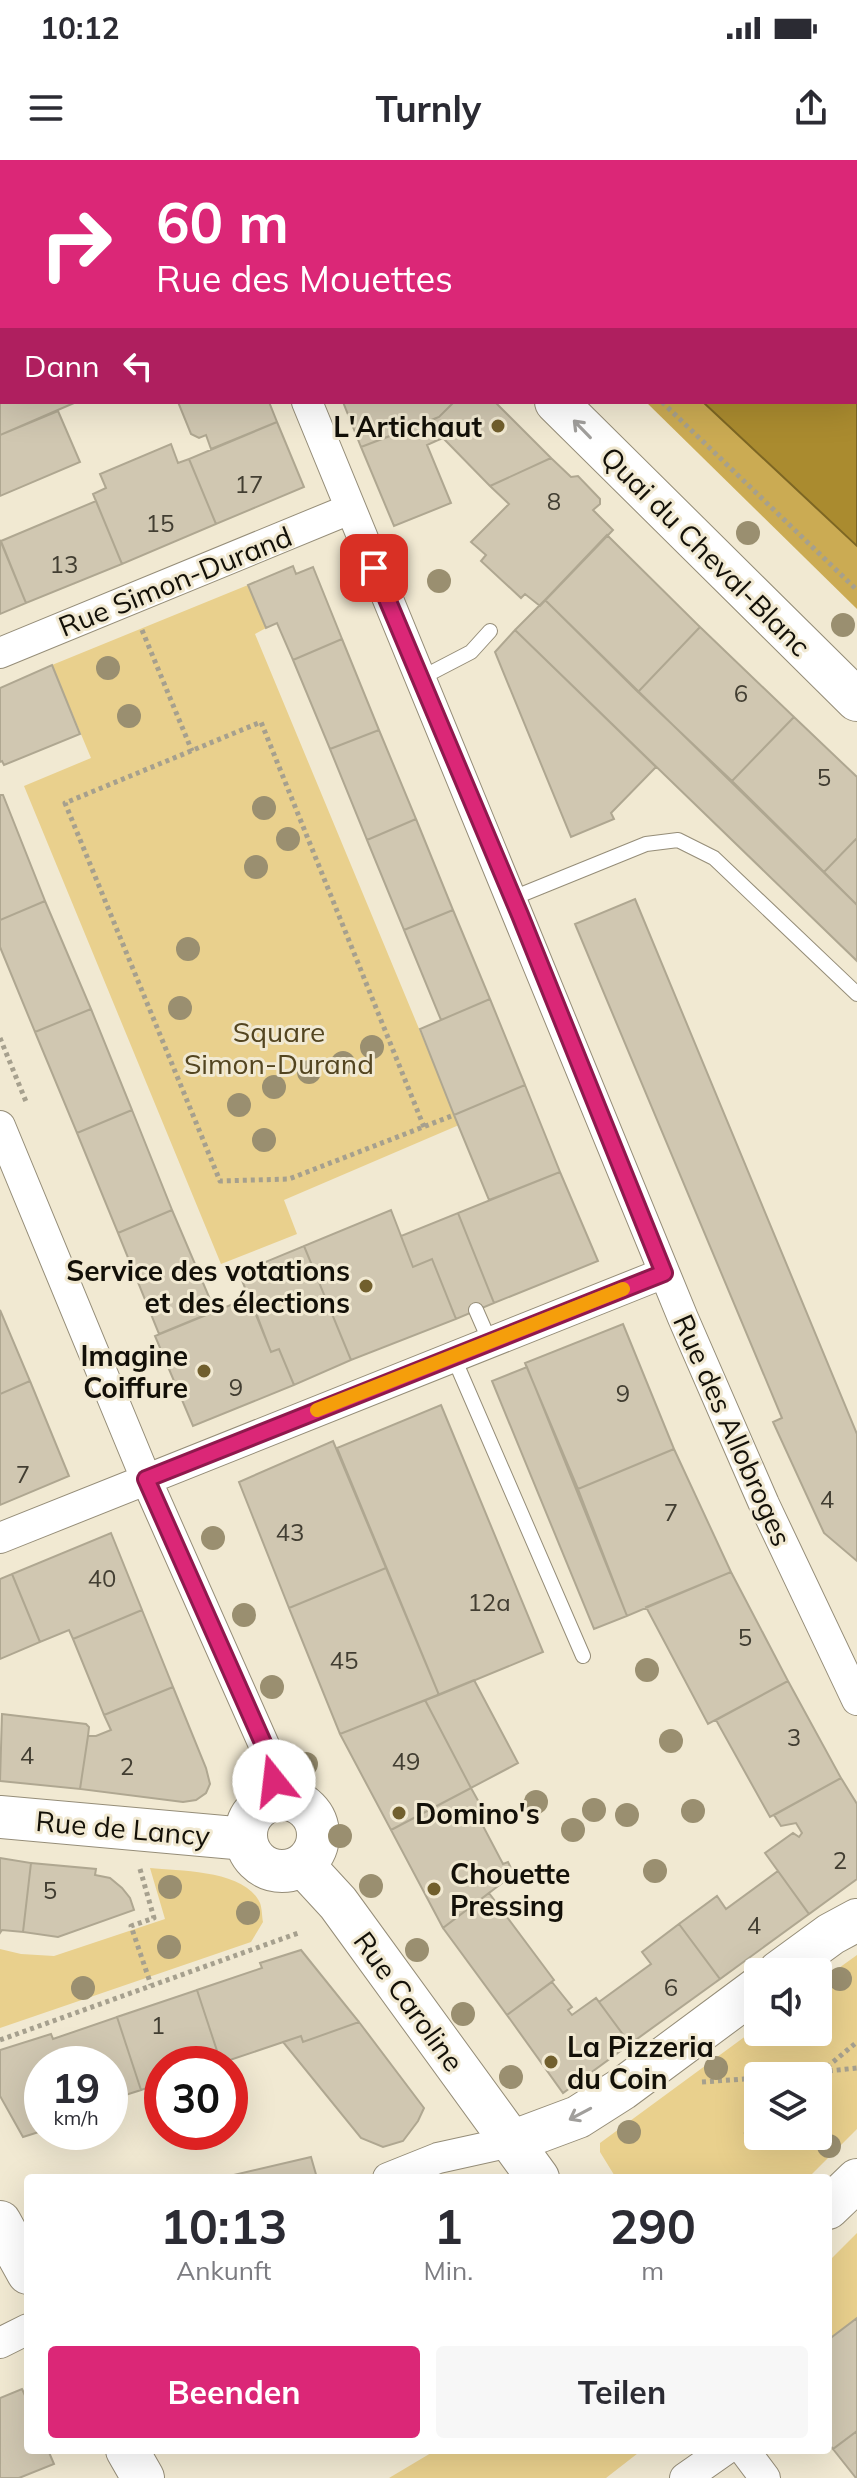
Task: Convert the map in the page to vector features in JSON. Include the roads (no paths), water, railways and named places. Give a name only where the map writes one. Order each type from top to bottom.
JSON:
[{"type":"street","name":"Rue des Allobroges","points":[[308,404],[513,898],[664,1273],[764,1504],[857,1700]]},
{"type":"street","name":"Quai du Cheval-Blanc","points":[[558,404],[857,700]]},
{"type":"street","name":"Rue Simon-Durand","points":[[0,653],[350,509]]},
{"type":"street","points":[[0,1126],[146,1479],[272,1763],[276,1799]]},
{"type":"street","points":[[0,1538],[664,1273]]},
{"type":"street","points":[[276,1799],[303,1805],[313,1815],[318,1828],[318,1842],[312,1855],[303,1865],[289,1871],[274,1870],[261,1864],[251,1853],[246,1839],[247,1825],[253,1813],[263,1804],[276,1799]]},
{"type":"street","name":"Rue de Lancy","points":[[0,1817],[246,1839]]},
{"type":"street","name":"Rue Caroline","points":[[303,1865],[338,1903],[535,2174]]},
{"type":"street","points":[[798,1958],[857,1920]]},
{"type":"street","points":[[398,2174],[438,2158],[511,2142],[578,2117],[622,2089],[744,1998]]},
{"type":"street","points":[[832,2204],[857,2180]]},
{"type":"street","points":[[0,2222],[24,2266]]},
{"type":"street","points":[[0,2343],[24,2331]]},
{"type":"street","points":[[129,2454],[143,2478]]},
{"type":"street","points":[[685,2478],[719,2454]]},
{"type":"street","points":[[747,2454],[765,2478]]},
{"type":"lane","points":[[421,678],[471,652],[490,631]]},
{"type":"lane","points":[[513,898],[646,844],[678,840],[714,858],[857,994]]},
{"type":"lane","points":[[476,1310],[490,1342]]},
{"type":"lane","points":[[452,1356],[583,1656]]},
{"type":"place","name":"L'Artichaut","points":[[498,426]]},
{"type":"place","name":"Service des votations et des élections","points":[[366,1286]]},
{"type":"place","name":"Imagine Coiffure","points":[[204,1371]]},
{"type":"place","name":"Domino's","points":[[399,1813]]},
{"type":"place","name":"Chouette Pressing","points":[[434,1889]]},
{"type":"place","name":"La Pizzeria du Coin","points":[[551,2062]]},
{"type":"park label","name":"Square Simon-Durand","points":[[279,1047]]}]
